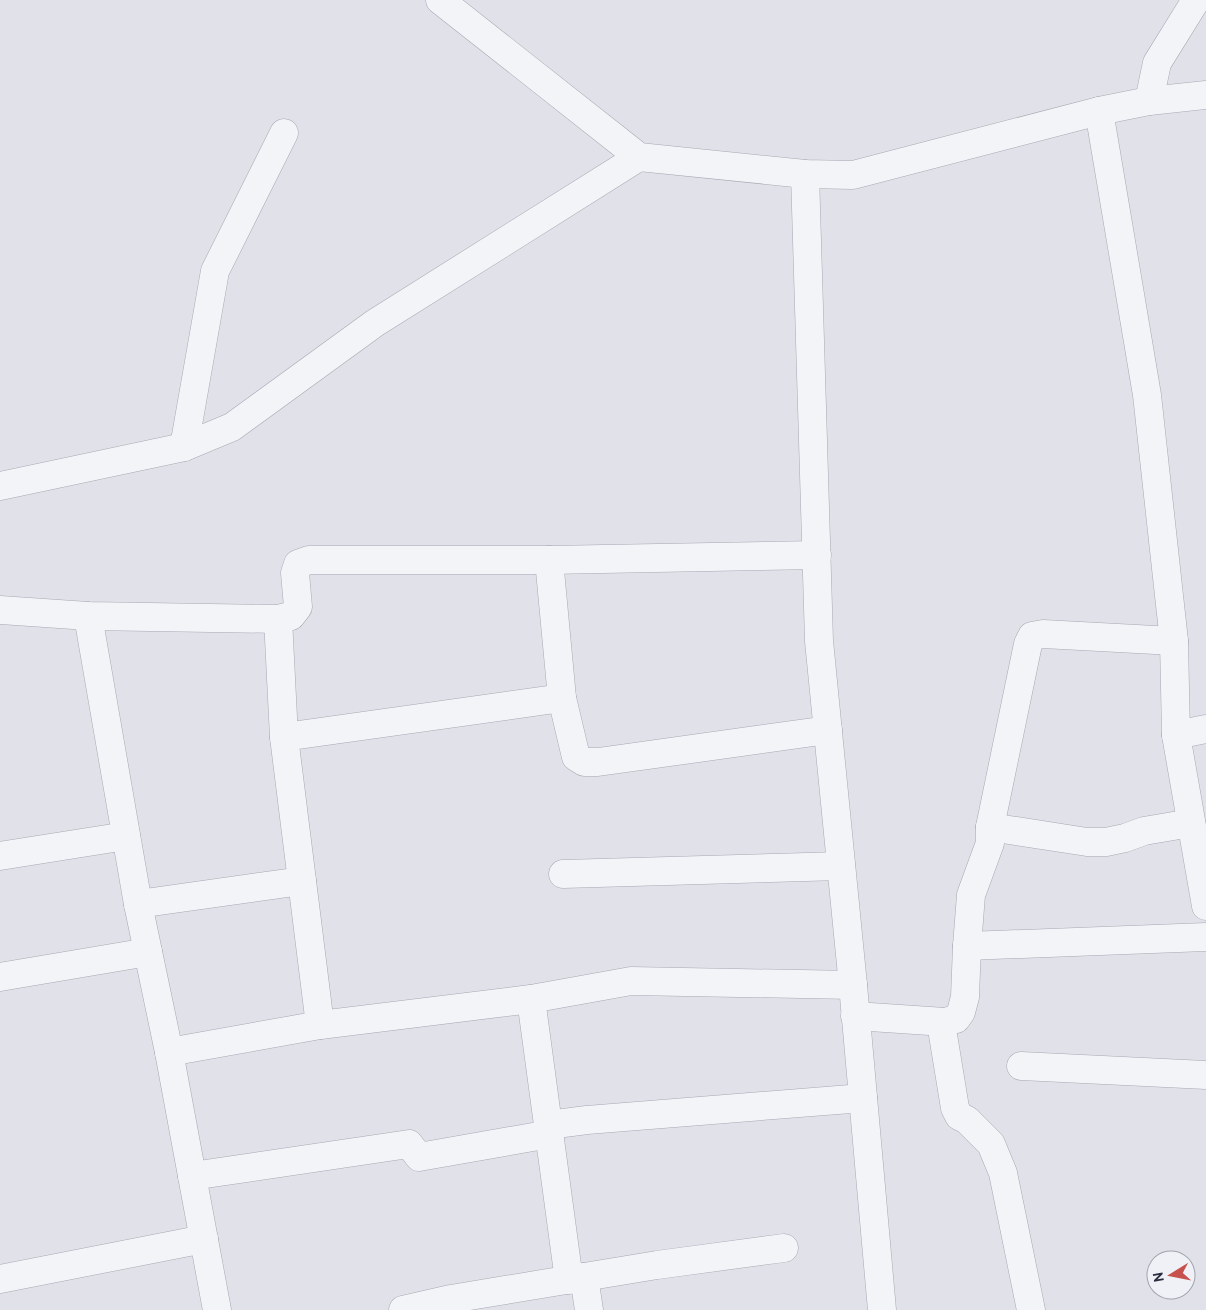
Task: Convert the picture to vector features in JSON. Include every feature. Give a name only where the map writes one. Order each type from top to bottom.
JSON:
[{"type":"street","points":[[440,0],[639,156],[805,174],[853,175],[1099,111],[1149,101],[1206,95]]},
{"type":"street","points":[[1149,101],[1157,63],[1196,0]]},
{"type":"street","points":[[1099,111],[1147,395],[1174,641],[1176,735],[1191,823],[1202,858],[1206,906]]},
{"type":"street","points":[[184,447],[215,271],[284,134]]},
{"type":"street","points":[[0,486],[184,447],[232,427],[375,322],[639,156]]},
{"type":"street","points":[[805,174],[819,641],[882,1310]]},
{"type":"street","points":[[0,610],[88,616],[278,619],[291,616],[298,607],[295,572],[298,564],[309,560],[549,560],[817,556]]},
{"type":"street","points":[[549,560],[562,698],[576,757],[584,762],[598,762],[828,730]]},
{"type":"street","points":[[88,616],[138,904],[217,1310]]},
{"type":"street","points":[[278,619],[284,737],[320,1025]]},
{"type":"street","points":[[855,1016],[946,1022],[956,1019],[961,1012],[965,997],[971,895],[990,843],[990,827],[1028,644],[1032,636],[1043,634],[1174,641]]},
{"type":"street","points":[[284,737],[562,698]]},
{"type":"street","points":[[1176,735],[1206,729]]},
{"type":"street","points":[[990,827],[1087,842],[1106,842],[1126,838],[1144,831],[1191,823]]},
{"type":"street","points":[[0,856],[126,836]]},
{"type":"street","points":[[563,874],[841,866]]},
{"type":"street","points":[[138,904],[302,881]]},
{"type":"street","points":[[967,946],[1206,937]]},
{"type":"street","points":[[0,978],[148,952]]},
{"type":"street","points":[[168,1052],[320,1025],[531,999],[631,981],[852,985]]},
{"type":"street","points":[[531,999],[549,1129],[577,1279],[589,1310]]},
{"type":"street","points":[[946,1022],[942,1029],[955,1108],[959,1116],[967,1120],[991,1144],[1003,1172],[1031,1310]]},
{"type":"street","points":[[1021,1066],[1206,1075]]},
{"type":"street","points":[[192,1176],[409,1144],[419,1157],[587,1120],[863,1098]]},
{"type":"street","points":[[0,1279],[204,1239]]},
{"type":"street","points":[[403,1310],[452,1305],[656,1265],[784,1248]]}]
